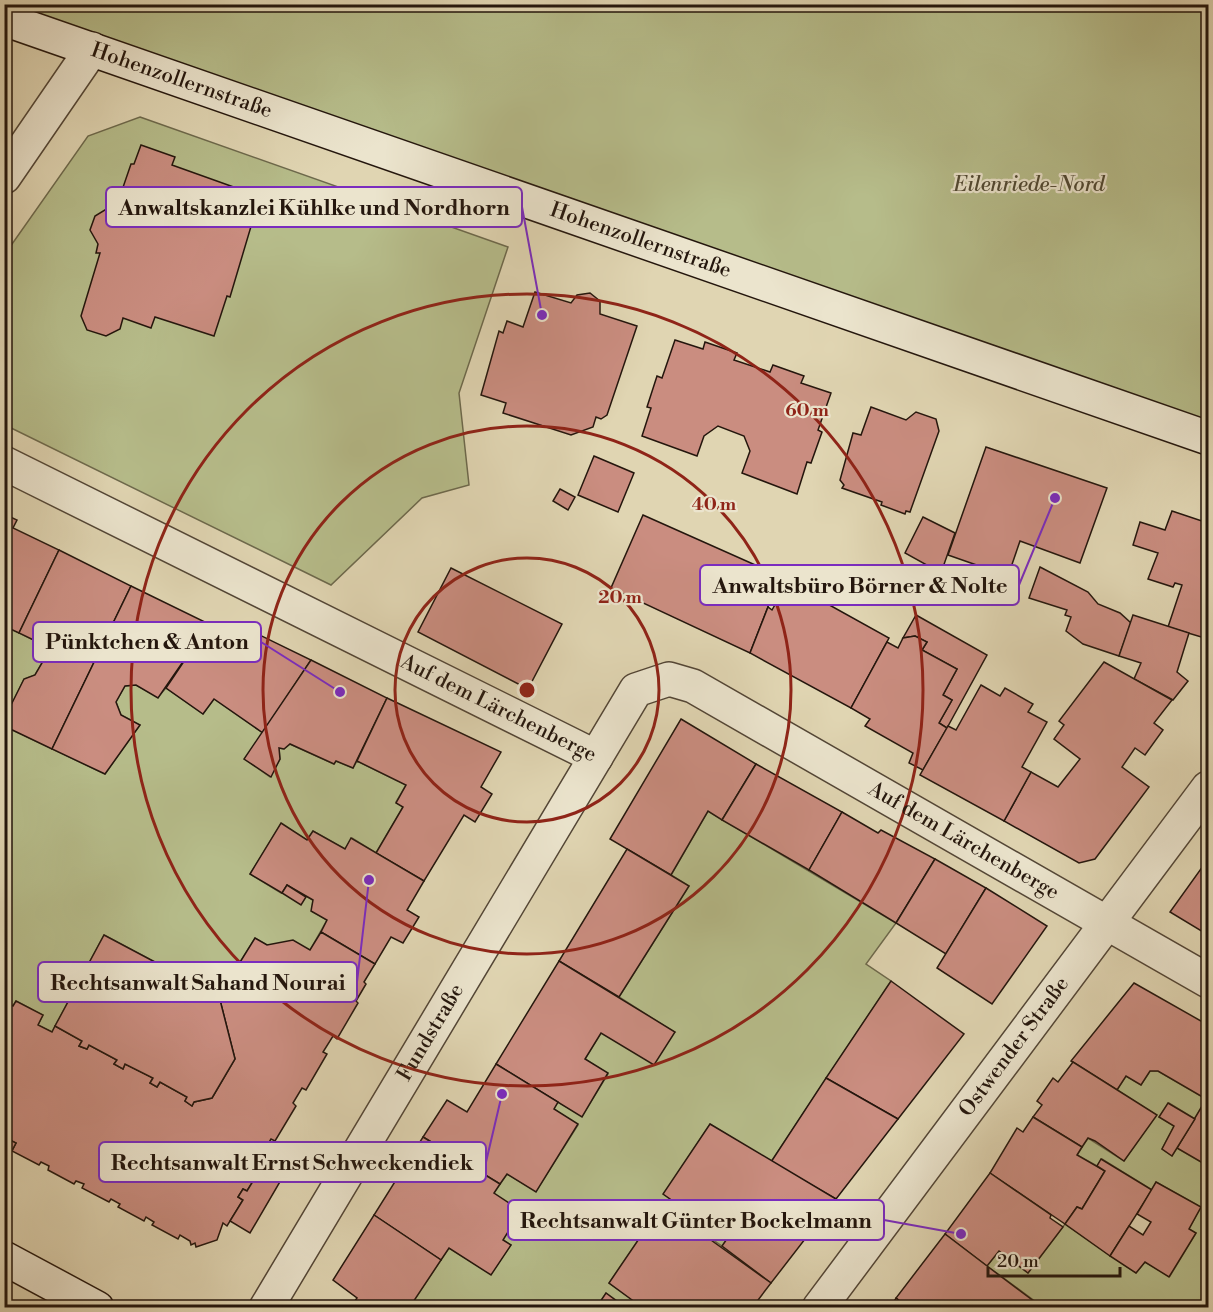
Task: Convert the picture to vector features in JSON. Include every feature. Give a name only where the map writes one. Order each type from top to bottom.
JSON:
[{"type":"street","name":"Hohenzollernstraße","points":[[4,19],[1209,438]]},
{"type":"street","points":[[4,177],[92,49]]},
{"type":"street","name":"Auf dem Lärchenberge","points":[[4,464],[596,757],[636,690],[669,679],[693,686],[1209,981]]},
{"type":"street","name":"Fundstraße","points":[[266,1308],[596,757]]},
{"type":"street","name":"Ostwender Straße","points":[[819,1308],[1209,788]]},
{"type":"street","points":[[4,1258],[97,1308]]},
{"type":"green space","name":"Eilenriede-Nord","points":[[5,4],[1208,5],[1208,438]]},
{"type":"green space","points":[[140,117],[508,247],[459,393],[469,485],[422,498],[331,585],[5,425],[5,254],[88,136]]},
{"type":"green space","points":[[5,626],[44,645],[46,656],[35,675],[24,679],[5,719]]},
{"type":"green space","points":[[136,685],[158,697],[166,688],[203,714],[214,699],[263,733],[245,759],[270,777],[280,759],[279,748],[284,749],[290,744],[334,764],[336,761],[353,768],[357,761],[406,785],[396,802],[403,807],[376,853],[352,838],[345,849],[313,831],[307,840],[281,824],[250,874],[281,893],[287,885],[313,900],[312,911],[327,920],[310,950],[267,945],[255,938],[219,996],[104,935],[52,1032],[38,1025],[43,1015],[16,1001],[13,1006],[5,1002],[4,726],[105,774],[140,725],[121,715],[116,702],[125,686]]},
{"type":"green space","points":[[708,811],[896,923],[866,964],[891,981],[771,1162],[710,1124],[664,1194],[727,1239],[722,1246],[662,1205],[609,1283],[643,1307],[626,1307],[606,1293],[596,1308],[420,1308],[413,1302],[449,1248],[491,1274],[511,1245],[503,1240],[494,1193],[507,1174],[536,1191],[578,1125],[554,1109],[558,1102],[582,1116],[608,1074],[585,1059],[601,1033],[674,1032],[619,997],[689,886],[671,875]]},
{"type":"green space","points":[[1150,1071],[1158,1071],[1206,1099],[1195,1119],[1169,1103],[1159,1117],[1174,1126],[1162,1149],[1172,1156],[1177,1148],[1208,1166],[1208,1307],[1043,1307],[987,1266],[999,1251],[1028,1273],[1065,1224],[1136,1273],[1145,1262],[1170,1276],[1196,1233],[1189,1229],[1201,1207],[1156,1182],[1152,1190],[1102,1159],[1097,1166],[1077,1155],[1088,1138],[1124,1161],[1156,1115],[1117,1090],[1126,1076],[1141,1085]]},
{"type":"building","points":[[141,145],[175,157],[172,165],[242,190],[240,197],[258,203],[230,297],[227,296],[214,336],[155,317],[151,328],[123,318],[120,329],[106,336],[87,330],[81,316],[100,253],[96,253],[98,244],[90,230],[95,216],[108,208],[111,209],[113,201],[118,202],[131,164],[134,164]]},
{"type":"building","points":[[535,292],[571,303],[577,295],[590,293],[600,301],[600,314],[637,326],[607,415],[601,419],[596,417],[593,427],[571,435],[503,413],[506,403],[481,395],[499,331],[503,333],[507,321],[523,327]]},
{"type":"building","points":[[675,340],[703,349],[705,342],[737,353],[734,360],[770,372],[773,365],[804,376],[801,383],[831,393],[818,430],[822,432],[811,463],[807,462],[797,494],[742,473],[750,451],[744,436],[718,426],[704,436],[697,456],[642,436],[651,408],[647,407],[657,376],[662,378]]},
{"type":"building","points":[[871,407],[906,420],[916,412],[936,419],[939,431],[910,512],[906,511],[905,514],[881,505],[882,502],[842,488],[844,485],[840,480],[853,433],[861,435]]},
{"type":"building","points":[[986,447],[1107,488],[1080,563],[1020,541],[1008,576],[948,555]]},
{"type":"building","points":[[594,456],[634,473],[618,512],[578,495]]},
{"type":"building","points":[[560,489],[575,497],[568,510],[553,501]]},
{"type":"building","points":[[1172,511],[1208,523],[1208,639],[1168,627],[1182,585],[1175,583],[1173,587],[1148,579],[1158,553],[1133,545],[1140,522],[1165,530]]},
{"type":"building","points":[[4,514],[17,520],[13,528],[59,550],[19,633],[4,626]]},
{"type":"building","points":[[643,515],[780,576],[750,653],[611,588]]},
{"type":"building","points":[[923,517],[955,533],[941,573],[905,553]]},
{"type":"building","points":[[59,550],[131,586],[52,749],[4,726],[4,719],[24,679],[35,675],[46,656],[44,645],[19,633]]},
{"type":"building","points":[[1040,567],[1088,592],[1098,604],[1120,613],[1131,623],[1119,656],[1083,644],[1066,631],[1071,617],[1065,615],[1067,610],[1029,598]]},
{"type":"building","points":[[451,568],[562,624],[528,689],[418,632]]},
{"type":"building","points":[[788,582],[889,638],[851,708],[750,653],[768,607],[772,610]]},
{"type":"building","points":[[131,586],[209,624],[158,698],[136,685],[125,686],[116,702],[121,715],[140,725],[105,774],[52,749]]},
{"type":"building","points":[[916,615],[987,655],[947,728],[939,723],[952,700],[943,695],[957,669],[922,650],[927,642],[915,636],[903,638]]},
{"type":"building","points":[[1133,615],[1189,633],[1177,672],[1188,681],[1173,700],[1134,679],[1141,663],[1119,656]]},
{"type":"building","points":[[235,623],[311,660],[263,733],[214,699],[203,714],[166,688],[209,624],[230,634]]},
{"type":"building","points":[[915,636],[927,642],[922,650],[957,669],[943,695],[952,700],[939,723],[947,728],[923,770],[909,763],[913,753],[865,726],[870,719],[851,708],[887,642],[898,648],[903,638]]},
{"type":"building","points":[[311,660],[387,698],[353,768],[336,761],[334,764],[290,744],[284,749],[279,748],[280,759],[271,777],[244,759]]},
{"type":"building","points":[[1104,662],[1172,700],[1154,723],[1163,730],[1145,755],[1135,748],[1122,767],[1149,787],[1095,859],[1079,863],[1004,821],[1031,772],[1058,787],[1080,759],[1054,739],[1064,725],[1059,721]]},
{"type":"building","points":[[981,685],[1000,696],[1005,688],[1033,704],[1028,712],[1047,722],[1022,767],[1031,772],[1004,821],[920,775],[948,726],[956,730]]},
{"type":"building","points":[[387,698],[501,752],[481,787],[492,794],[475,822],[464,815],[424,881],[376,853],[403,807],[396,803],[406,785],[357,761]]},
{"type":"building","points":[[681,719],[756,764],[722,820],[708,811],[671,875],[610,839]]},
{"type":"building","points":[[756,764],[842,812],[809,870],[722,820]]},
{"type":"building","points":[[842,812],[878,833],[881,830],[935,859],[896,923],[809,870]]},
{"type":"building","points":[[281,823],[307,840],[313,831],[345,849],[351,838],[424,881],[407,910],[419,917],[403,943],[391,937],[375,964],[321,932],[327,920],[311,911],[313,900],[287,885],[282,893],[250,874]]},
{"type":"building","points":[[627,849],[689,886],[619,997],[559,961]]},
{"type":"building","points":[[935,859],[986,888],[946,954],[896,923]]},
{"type":"building","points":[[1208,859],[1208,935],[1170,912]]},
{"type":"building","points":[[287,885],[306,897],[301,905],[282,893]]},
{"type":"building","points":[[986,888],[1047,926],[992,1004],[937,968]]},
{"type":"building","points":[[321,932],[375,964],[364,982],[366,984],[356,1001],[358,1003],[337,1039],[333,1036],[323,1052],[327,1054],[306,1090],[302,1088],[293,1103],[296,1106],[275,1141],[271,1139],[257,1162],[263,1165],[247,1191],[243,1189],[238,1197],[243,1200],[227,1226],[223,1223],[217,1240],[196,1247],[195,1243],[191,1245],[190,1241],[180,1235],[178,1239],[152,1225],[154,1222],[146,1217],[144,1221],[118,1207],[120,1204],[111,1199],[109,1202],[82,1188],[84,1184],[76,1181],[74,1184],[48,1170],[49,1166],[41,1162],[39,1165],[12,1151],[16,1143],[4,1137],[4,998],[5,1002],[13,1006],[16,1001],[43,1015],[38,1025],[52,1032],[55,1026],[82,1041],[79,1046],[87,1049],[89,1045],[117,1060],[114,1064],[123,1069],[125,1064],[153,1078],[150,1083],[157,1087],[160,1082],[187,1097],[185,1101],[192,1106],[194,1102],[212,1098],[235,1059],[219,996],[255,938],[267,945],[293,940],[310,950]]},
{"type":"building","points":[[104,935],[219,996],[235,1059],[212,1098],[194,1102],[192,1106],[185,1101],[187,1097],[160,1082],[157,1087],[150,1083],[153,1078],[125,1064],[123,1069],[114,1064],[117,1060],[89,1045],[87,1049],[79,1046],[82,1041],[55,1026]]},
{"type":"building","points":[[559,961],[675,1032],[654,1065],[601,1033],[585,1059],[608,1073],[582,1117],[496,1064]]},
{"type":"building","points":[[891,981],[964,1034],[898,1119],[826,1078]]},
{"type":"building","points":[[1134,983],[1208,1025],[1206,1099],[1158,1071],[1150,1071],[1141,1085],[1126,1076],[1117,1090],[1071,1061]]},
{"type":"building","points":[[1073,1062],[1157,1115],[1124,1161],[1088,1138],[1082,1147],[1033,1117],[1042,1105],[1037,1101],[1053,1078],[1058,1082]]},
{"type":"building","points":[[496,1064],[558,1102],[554,1109],[578,1124],[536,1192],[507,1174],[500,1184],[423,1137],[447,1100],[467,1112]]},
{"type":"building","points":[[826,1078],[898,1119],[836,1199],[771,1162]]},
{"type":"building","points":[[1208,1096],[1208,1166],[1177,1148]]},
{"type":"building","points":[[1168,1103],[1195,1119],[1172,1156],[1162,1149],[1174,1126],[1159,1117]]},
{"type":"building","points":[[1033,1117],[1082,1147],[1077,1155],[1105,1171],[1082,1209],[1077,1207],[1065,1224],[990,1173],[1017,1128],[1023,1132]]},
{"type":"building","points":[[710,1124],[836,1199],[771,1283],[722,1246],[727,1239],[663,1194]]},
{"type":"building","points":[[4,1137],[16,1143],[10,1154],[4,1151]]},
{"type":"building","points":[[423,1137],[500,1184],[494,1193],[521,1211],[503,1240],[511,1245],[491,1275],[449,1248],[441,1260],[374,1215]]},
{"type":"building","points":[[1101,1159],[1152,1190],[1110,1256],[1065,1224],[1077,1207],[1082,1209],[1105,1171],[1097,1166]]},
{"type":"building","points":[[261,1168],[281,1180],[250,1233],[230,1221],[243,1200],[238,1197],[243,1189],[247,1191]]},
{"type":"building","points":[[990,1173],[1051,1215],[1050,1218],[1063,1227],[1028,1273],[999,1251],[987,1266],[945,1234]]},
{"type":"building","points":[[1156,1182],[1201,1207],[1189,1229],[1196,1233],[1169,1277],[1145,1262],[1136,1273],[1110,1256],[1129,1226],[1143,1235],[1151,1222],[1137,1214]]},
{"type":"building","points":[[662,1205],[771,1283],[752,1308],[643,1308],[609,1283]]},
{"type":"building","points":[[374,1215],[441,1260],[413,1302],[420,1308],[350,1308],[357,1298],[333,1280]]},
{"type":"building","points":[[945,1234],[1043,1308],[909,1308],[896,1298]]},
{"type":"building","points":[[606,1293],[626,1308],[596,1308]]},
{"type":"building","points":[[896,1298],[909,1308],[890,1308]]},
{"type":"place","name":"Anwaltskanzlei Kühlke und Nordhorn","points":[[542,315]]},
{"type":"place","name":"Anwaltsbüro Börner & Nolte","points":[[1055,498]]},
{"type":"place","name":"Pünktchen & Anton","points":[[340,692]]},
{"type":"place","name":"Rechtsanwalt Sahand Nourai","points":[[369,880]]},
{"type":"place","name":"Rechtsanwalt Ernst Schweckendiek","points":[[502,1094]]},
{"type":"place","name":"Rechtsanwalt Günter Bockelmann","points":[[961,1234]]}]
